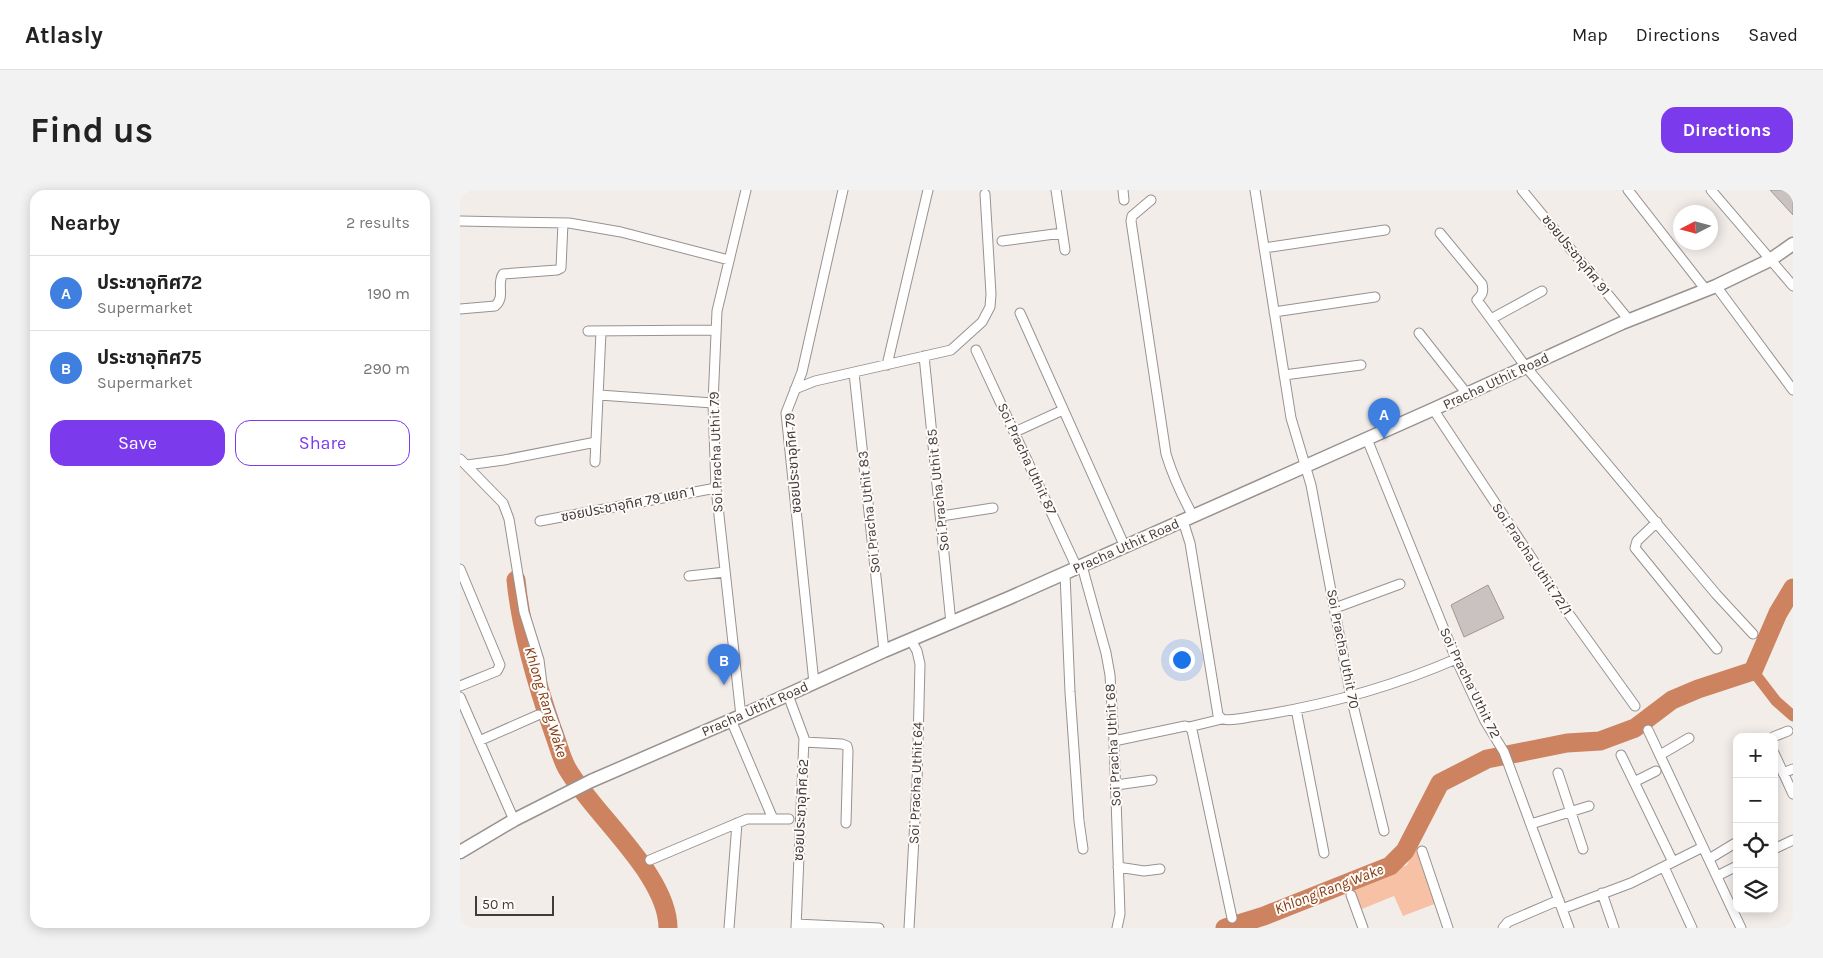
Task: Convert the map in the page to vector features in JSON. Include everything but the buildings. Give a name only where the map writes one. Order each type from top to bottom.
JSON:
[{"type":"main road","name":"Pracha Uthit Road","points":[[460,852],[514,820],[591,781],[884,651],[1065,574],[1629,320],[1711,288],[1770,260],[1793,244]]},
{"type":"street","name":"Soi Pracha Uthit 79","points":[[745,190],[715,330],[713,403],[716,488],[725,572],[736,718],[773,819]]},
{"type":"street","name":"ซอยประชาอุทิศ 79","points":[[814,683],[786,413],[802,372],[843,190]]},
{"type":"street","points":[[887,365],[928,190]]},
{"type":"street","points":[[1056,190],[1065,250]]},
{"type":"street","points":[[1123,190],[1124,200]]},
{"type":"street","name":"Soi Pracha Uthit 70","points":[[1255,190],[1290,418],[1305,467],[1321,531],[1351,697],[1384,831]]},
{"type":"street","name":"ซอยประชาอุทิศ 91","points":[[1522,190],[1629,320]]},
{"type":"street","points":[[1628,190],[1711,288],[1793,390]]},
{"type":"street","points":[[1711,190],[1793,286]]},
{"type":"street","points":[[796,389],[815,382],[951,350],[982,322],[990,307],[991,294],[985,194]]},
{"type":"street","points":[[1151,200],[1132,216],[1131,221],[1166,454],[1188,518],[1190,543],[1218,715],[1222,719]]},
{"type":"street","points":[[460,221],[563,223],[621,232],[729,260]]},
{"type":"street","points":[[460,309],[496,306],[502,298],[500,279],[504,274],[557,270],[561,268],[563,223]]},
{"type":"street","points":[[1264,248],[1385,230]]},
{"type":"street","points":[[1440,233],[1482,284],[1484,290],[1477,300],[1526,367],[1716,594],[1753,634]]},
{"type":"street","points":[[1002,241],[1062,234]]},
{"type":"street","points":[[1491,319],[1542,291]]},
{"type":"street","points":[[1274,312],[1375,297]]},
{"type":"street","points":[[1020,313],[1125,547]]},
{"type":"street","points":[[588,331],[715,330]]},
{"type":"street","points":[[596,462],[601,332]]},
{"type":"street","points":[[1419,333],[1467,394]]},
{"type":"street","name":"Soi Pracha Uthit 87","points":[[976,350],[1080,567]]},
{"type":"street","name":"Soi Pracha Uthit 85","points":[[924,356],[952,623]]},
{"type":"street","points":[[1284,375],[1361,365]]},
{"type":"street","name":"Soi Pracha Uthit 83","points":[[854,373],[884,651]]},
{"type":"street","points":[[599,395],[713,403]]},
{"type":"street","name":"Soi Pracha Uthit 72/1","points":[[1433,409],[1566,610],[1635,706]]},
{"type":"street","points":[[1015,432],[1063,410]]},
{"type":"street","name":"Soi Pracha Uthit 72","points":[[1366,439],[1456,659],[1483,716],[1510,766],[1569,928]]},
{"type":"street","points":[[464,462],[504,460],[596,442]]},
{"type":"street","points":[[464,462],[503,503],[507,510],[526,618],[539,660],[543,692],[560,737]]},
{"type":"street","name":"ซอยประชาอุทิศ 79 แยก 1","points":[[540,521],[716,488]]},
{"type":"street","points":[[941,516],[993,508]]},
{"type":"street","points":[[1657,522],[1637,541],[1635,548],[1717,649]]},
{"type":"street","name":"Soi Pracha Uthit 68","points":[[1080,567],[1098,620],[1110,675],[1120,914],[1117,928]]},
{"type":"street","points":[[460,569],[500,666],[497,671],[460,686]]},
{"type":"street","points":[[689,576],[725,572]]},
{"type":"street","points":[[1065,574],[1070,692],[1079,821],[1083,849]]},
{"type":"street","points":[[1335,608],[1400,584]]},
{"type":"street","name":"Soi Pracha Uthit 64","points":[[909,928],[917,784],[920,664],[918,650],[911,640]]},
{"type":"street","points":[[1114,741],[1222,719],[1296,709],[1351,697],[1419,675],[1456,659]]},
{"type":"street","name":"ซอยประชาอุทิศ 62","points":[[788,695],[802,729],[804,742],[796,926]]},
{"type":"street","points":[[460,697],[514,820]]},
{"type":"street","points":[[1296,709],[1324,853]]},
{"type":"street","points":[[479,741],[538,714]]},
{"type":"street","points":[[1189,726],[1194,736],[1232,918]]},
{"type":"street","points":[[1648,730],[1741,928]]},
{"type":"street","points":[[1778,735],[1788,731]]},
{"type":"street","points":[[1660,755],[1689,738]]},
{"type":"street","points":[[804,742],[842,744],[847,746],[846,823]]},
{"type":"street","points":[[1621,755],[1673,862]]},
{"type":"street","points":[[1778,762],[1793,794]]},
{"type":"street","points":[[1783,773],[1793,769]]},
{"type":"street","points":[[1634,782],[1656,770]]},
{"type":"street","points":[[1558,773],[1583,849]]},
{"type":"street","points":[[1116,784],[1152,780]]},
{"type":"street","points":[[1531,824],[1589,806]]},
{"type":"street","points":[[650,860],[747,818],[789,819]]},
{"type":"street","points":[[729,928],[737,823]]},
{"type":"street","points":[[1778,847],[1793,840]]},
{"type":"street","points":[[1709,859],[1733,844]]},
{"type":"street","points":[[1503,928],[1508,922],[1630,883],[1703,847]]},
{"type":"street","points":[[1422,851],[1448,928]]},
{"type":"street","points":[[1118,867],[1144,871],[1160,869]]},
{"type":"street","points":[[1664,867],[1692,928]]},
{"type":"street","points":[[1717,876],[1733,868]]},
{"type":"street","points":[[1602,893],[1614,928]]},
{"type":"street","points":[[1351,895],[1364,928]]},
{"type":"street","points":[[796,926],[879,928]]},
{"type":"shaded area","points":[[1417,844],[1437,903],[1403,916],[1394,896],[1362,909],[1352,889],[1407,865]]},
{"type":"waterway","name":"Khlong Rang Wake","points":[[516,580],[521,618],[530,656],[563,761],[580,788],[628,846],[656,887],[665,908],[668,928]]},
{"type":"waterway","name":"Khlong Rang Wake","points":[[1225,928],[1264,916],[1390,866],[1405,851],[1440,783],[1487,759],[1567,743],[1600,741],[1635,728],[1672,700],[1698,689],[1753,671],[1778,613],[1793,588]]},
{"type":"waterway","points":[[1753,671],[1776,701],[1793,716]]},
{"type":"place","name":"ประชาอุทิศ72","points":[[1384,439]]},
{"type":"place","name":"ประชาอุทิศ75","points":[[724,685]]}]
